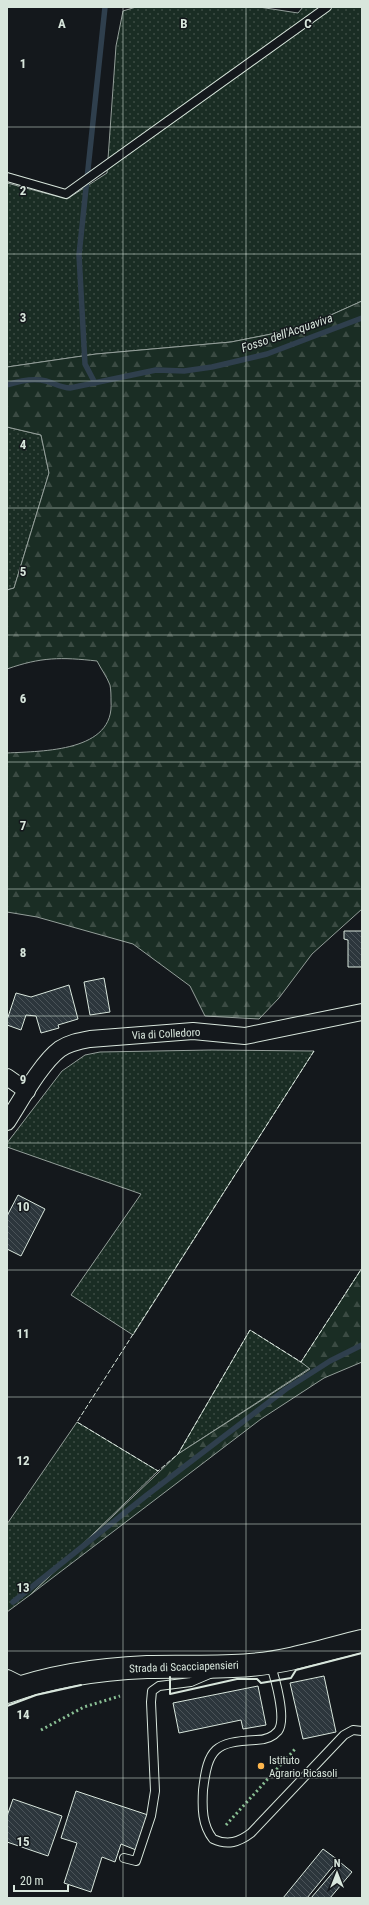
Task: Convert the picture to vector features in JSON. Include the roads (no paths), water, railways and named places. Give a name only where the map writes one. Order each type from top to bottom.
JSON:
[{"type":"street","name":"Via di Colledoro","points":[[7,1122],[27,1091],[55,1053],[69,1044],[81,1040],[193,1031],[245,1036],[362,1012]]},
{"type":"street","points":[[7,1076],[27,1091]]},
{"type":"street","name":"Strada di Scacciapensieri","points":[[12,1686],[111,1670],[147,1667],[221,1666],[270,1663],[362,1641]]},
{"type":"lane","points":[[7,177],[66,194],[327,7]]},
{"type":"lane","points":[[270,1663],[276,1680],[281,1725],[271,1738],[224,1744],[216,1749],[210,1759],[206,1769],[202,1802],[205,1825],[208,1832],[214,1839],[226,1843],[241,1841],[251,1833],[344,1734],[353,1730],[362,1731]]},
{"type":"lane","points":[[124,1858],[136,1861],[154,1805],[155,1784],[151,1702],[152,1691],[159,1686],[196,1681],[221,1666]]},
{"type":"waterway","points":[[95,383],[85,364],[79,255],[105,7]]},
{"type":"waterway","name":"Fosso dell'Acquaviva","points":[[7,385],[21,381],[37,380],[70,388],[156,370],[184,371],[212,367],[267,354],[362,318]]},
{"type":"waterway","points":[[13,1602],[147,1495],[286,1389],[330,1361],[362,1345]]},
{"type":"place","name":"Istituto Agrario Ricasoli","points":[[261,1766]]}]
